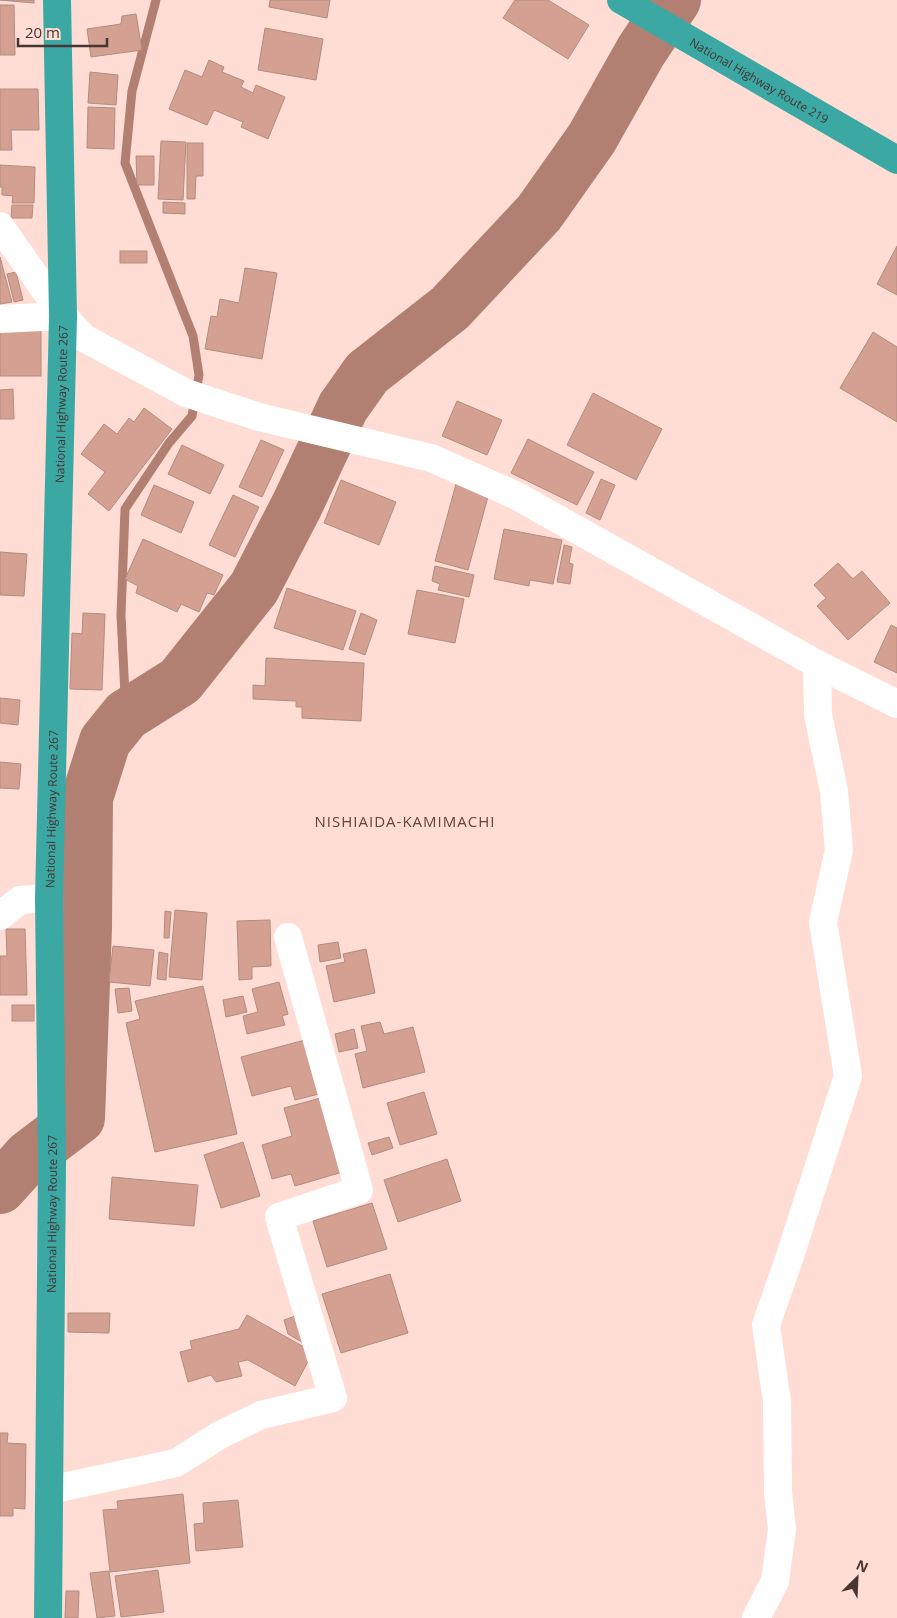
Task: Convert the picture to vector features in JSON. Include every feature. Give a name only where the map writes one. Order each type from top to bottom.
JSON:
[{"type":"highway","name":"National Highway Route 267","points":[[48,1618],[52,1164],[50,898],[62,316],[57,0]]},
{"type":"highway","name":"National Highway Route 219","points":[[626,3],[897,160]]},
{"type":"street","points":[[0,226],[62,316],[84,338],[197,396],[259,417],[431,458],[515,495],[817,664],[897,704]]},
{"type":"street","points":[[0,319],[62,316]]},
{"type":"street","points":[[756,1618],[775,1580],[782,1529],[778,1492],[777,1402],[766,1325],[848,1076],[823,922],[839,850],[834,791],[818,714],[817,664]]},
{"type":"street","points":[[0,916],[20,900],[50,898]]},
{"type":"street","points":[[49,1490],[176,1463],[218,1436],[261,1415],[333,1398],[279,1217],[359,1190],[288,937]]},
{"type":"building","points":[[0,0],[34,0],[34,3]]},
{"type":"building","points":[[270,0],[330,0],[327,18],[269,7]]},
{"type":"building","points":[[515,0],[548,0],[589,25],[568,59],[503,18]]},
{"type":"building","points":[[0,5],[14,5],[15,55],[0,55]]},
{"type":"building","points":[[136,14],[142,50],[91,57],[87,29],[121,24],[122,16]]},
{"type":"building","points":[[265,28],[323,39],[316,80],[258,70]]},
{"type":"building","points":[[209,60],[224,67],[222,72],[244,81],[241,87],[253,93],[256,85],[285,97],[268,139],[241,127],[243,122],[214,110],[207,125],[169,109],[185,70],[202,77]]},
{"type":"building","points":[[90,72],[118,75],[116,105],[88,103]]},
{"type":"building","points":[[0,89],[38,89],[39,130],[11,130],[12,150],[0,150]]},
{"type":"building","points":[[88,107],[115,108],[114,149],[87,148]]},
{"type":"building","points":[[161,141],[186,142],[183,200],[158,199]]},
{"type":"building","points":[[187,143],[203,143],[203,176],[196,176],[195,199],[187,199]]},
{"type":"building","points":[[136,156],[154,156],[154,185],[137,185]]},
{"type":"building","points":[[0,165],[35,167],[34,203],[12,203],[13,196],[2,195]]},
{"type":"building","points":[[163,202],[185,203],[185,214],[163,213]]},
{"type":"building","points":[[12,205],[33,205],[32,218],[11,218]]},
{"type":"building","points":[[897,246],[897,295],[877,284]]},
{"type":"building","points":[[120,251],[147,251],[147,263],[120,263]]},
{"type":"building","points":[[0,257],[12,302],[0,304]]},
{"type":"building","points":[[245,268],[277,273],[262,359],[205,349],[211,316],[217,317],[220,299],[239,303]]},
{"type":"building","points":[[16,272],[23,300],[14,302],[7,274]]},
{"type":"building","points":[[0,328],[41,328],[41,376],[0,376]]},
{"type":"building","points":[[873,332],[897,347],[897,422],[840,388]]},
{"type":"building","points":[[13,389],[14,419],[0,419],[0,390]]},
{"type":"building","points":[[593,393],[662,429],[636,480],[567,445]]},
{"type":"building","points":[[457,401],[502,420],[487,455],[442,436]]},
{"type":"building","points":[[144,408],[172,429],[109,511],[88,494],[105,472],[81,454],[104,424],[117,434],[129,418],[134,422]]},
{"type":"building","points":[[528,439],[594,472],[577,505],[511,473]]},
{"type":"building","points":[[261,440],[284,450],[262,497],[239,487]]},
{"type":"building","points":[[182,445],[224,465],[210,494],[168,474]]},
{"type":"building","points":[[601,479],[615,485],[600,520],[586,513]]},
{"type":"building","points":[[341,480],[396,502],[379,545],[324,523]]},
{"type":"building","points":[[456,484],[489,493],[468,570],[435,561]]},
{"type":"building","points":[[154,485],[194,502],[181,533],[141,515]]},
{"type":"building","points":[[233,495],[259,507],[235,557],[209,545]]},
{"type":"building","points":[[504,529],[562,540],[553,584],[530,580],[529,586],[494,579]]},
{"type":"building","points":[[143,539],[223,575],[214,595],[207,593],[199,612],[181,604],[177,612],[136,593],[138,586],[125,579]]},
{"type":"building","points":[[564,545],[572,547],[569,563],[573,564],[570,584],[557,582]]},
{"type":"building","points":[[0,552],[27,554],[24,596],[0,595]]},
{"type":"building","points":[[838,563],[853,579],[862,571],[890,603],[848,640],[817,606],[826,598],[814,585]]},
{"type":"building","points":[[435,566],[474,575],[469,597],[438,590],[440,584],[432,581]]},
{"type":"building","points":[[287,588],[356,611],[343,650],[274,628]]},
{"type":"building","points":[[417,590],[464,599],[455,643],[408,634]]},
{"type":"building","points":[[83,613],[105,614],[102,690],[70,689],[72,633],[82,634]]},
{"type":"building","points":[[361,613],[377,620],[365,655],[349,649]]},
{"type":"building","points":[[891,625],[897,628],[897,673],[874,662]]},
{"type":"building","points":[[266,658],[364,663],[361,721],[302,718],[302,707],[296,707],[296,701],[253,699],[253,685],[265,686]]},
{"type":"building","points":[[0,698],[20,700],[18,725],[0,723]]},
{"type":"building","points":[[0,762],[21,764],[19,789],[0,788]]},
{"type":"building","points":[[175,910],[207,913],[202,980],[169,977]]},
{"type":"building","points":[[165,911],[171,912],[169,938],[164,938]]},
{"type":"building","points":[[270,920],[271,966],[252,967],[252,979],[239,980],[237,921]]},
{"type":"building","points":[[6,929],[25,929],[27,995],[0,995],[0,956],[7,956]]},
{"type":"building","points":[[338,942],[341,958],[320,962],[318,945]]},
{"type":"building","points":[[113,946],[154,950],[150,986],[109,982]]},
{"type":"building","points":[[366,949],[375,993],[334,1002],[326,966],[345,962],[343,954]]},
{"type":"building","points":[[159,952],[168,954],[166,980],[157,979]]},
{"type":"building","points":[[279,982],[288,1014],[282,1016],[285,1025],[247,1034],[243,1016],[258,1012],[252,989]]},
{"type":"building","points":[[203,986],[237,1134],[155,1152],[126,1023],[140,1019],[135,1001]]},
{"type":"building","points":[[129,988],[132,1011],[118,1013],[115,989]]},
{"type":"building","points":[[243,996],[247,1012],[226,1017],[223,1000]]},
{"type":"building","points":[[12,1005],[34,1005],[34,1021],[12,1021]]},
{"type":"building","points":[[380,1022],[384,1034],[413,1027],[425,1072],[363,1088],[355,1054],[367,1051],[361,1026]]},
{"type":"building","points":[[354,1029],[358,1048],[339,1052],[335,1034]]},
{"type":"building","points":[[305,1040],[319,1094],[295,1100],[291,1086],[252,1096],[241,1057]]},
{"type":"building","points":[[424,1092],[437,1134],[400,1145],[387,1103]]},
{"type":"building","points":[[324,1097],[346,1171],[295,1186],[291,1174],[272,1179],[262,1145],[292,1136],[284,1108]]},
{"type":"building","points":[[389,1137],[393,1148],[372,1155],[368,1143]]},
{"type":"building","points":[[243,1142],[260,1196],[221,1208],[204,1155]]},
{"type":"building","points":[[447,1159],[461,1201],[398,1222],[384,1180]]},
{"type":"building","points":[[112,1177],[198,1185],[194,1226],[109,1219]]},
{"type":"building","points":[[372,1203],[387,1249],[327,1267],[313,1221]]},
{"type":"building","points":[[390,1274],[408,1333],[341,1353],[322,1294]]},
{"type":"building","points":[[68,1313],[110,1313],[109,1333],[68,1332]]},
{"type":"building","points":[[247,1315],[313,1352],[295,1386],[248,1360],[238,1362],[242,1376],[216,1382],[211,1375],[188,1382],[180,1352],[192,1349],[190,1341],[239,1329]]},
{"type":"building","points":[[298,1315],[307,1345],[288,1334],[284,1320]]},
{"type":"building","points":[[0,1433],[8,1433],[7,1443],[26,1444],[25,1509],[13,1508],[13,1516],[0,1516]]},
{"type":"building","points":[[183,1494],[190,1563],[110,1572],[103,1510],[118,1509],[117,1501]]},
{"type":"building","points":[[238,1500],[243,1547],[196,1551],[194,1524],[204,1523],[203,1503]]},
{"type":"building","points":[[158,1570],[164,1612],[121,1617],[115,1576]]},
{"type":"building","points":[[109,1571],[115,1616],[97,1618],[90,1573]]},
{"type":"building","points":[[66,1591],[79,1591],[78,1618],[65,1618]]},
{"type":"waterway","points":[[126,715],[121,615],[125,509],[169,443],[192,416],[199,375],[193,336],[125,163],[132,91],[156,0]]},
{"type":"waterway","points":[[0,1188],[29,1156],[79,1118],[86,928],[87,798],[105,741],[126,715],[180,681],[254,588],[297,505],[343,407],[367,373],[450,308],[539,213],[592,138],[641,51],[675,0]]},
{"type":"district","name":"NISHIAIDA-KAMIMACHI","points":[[405,821]]}]
